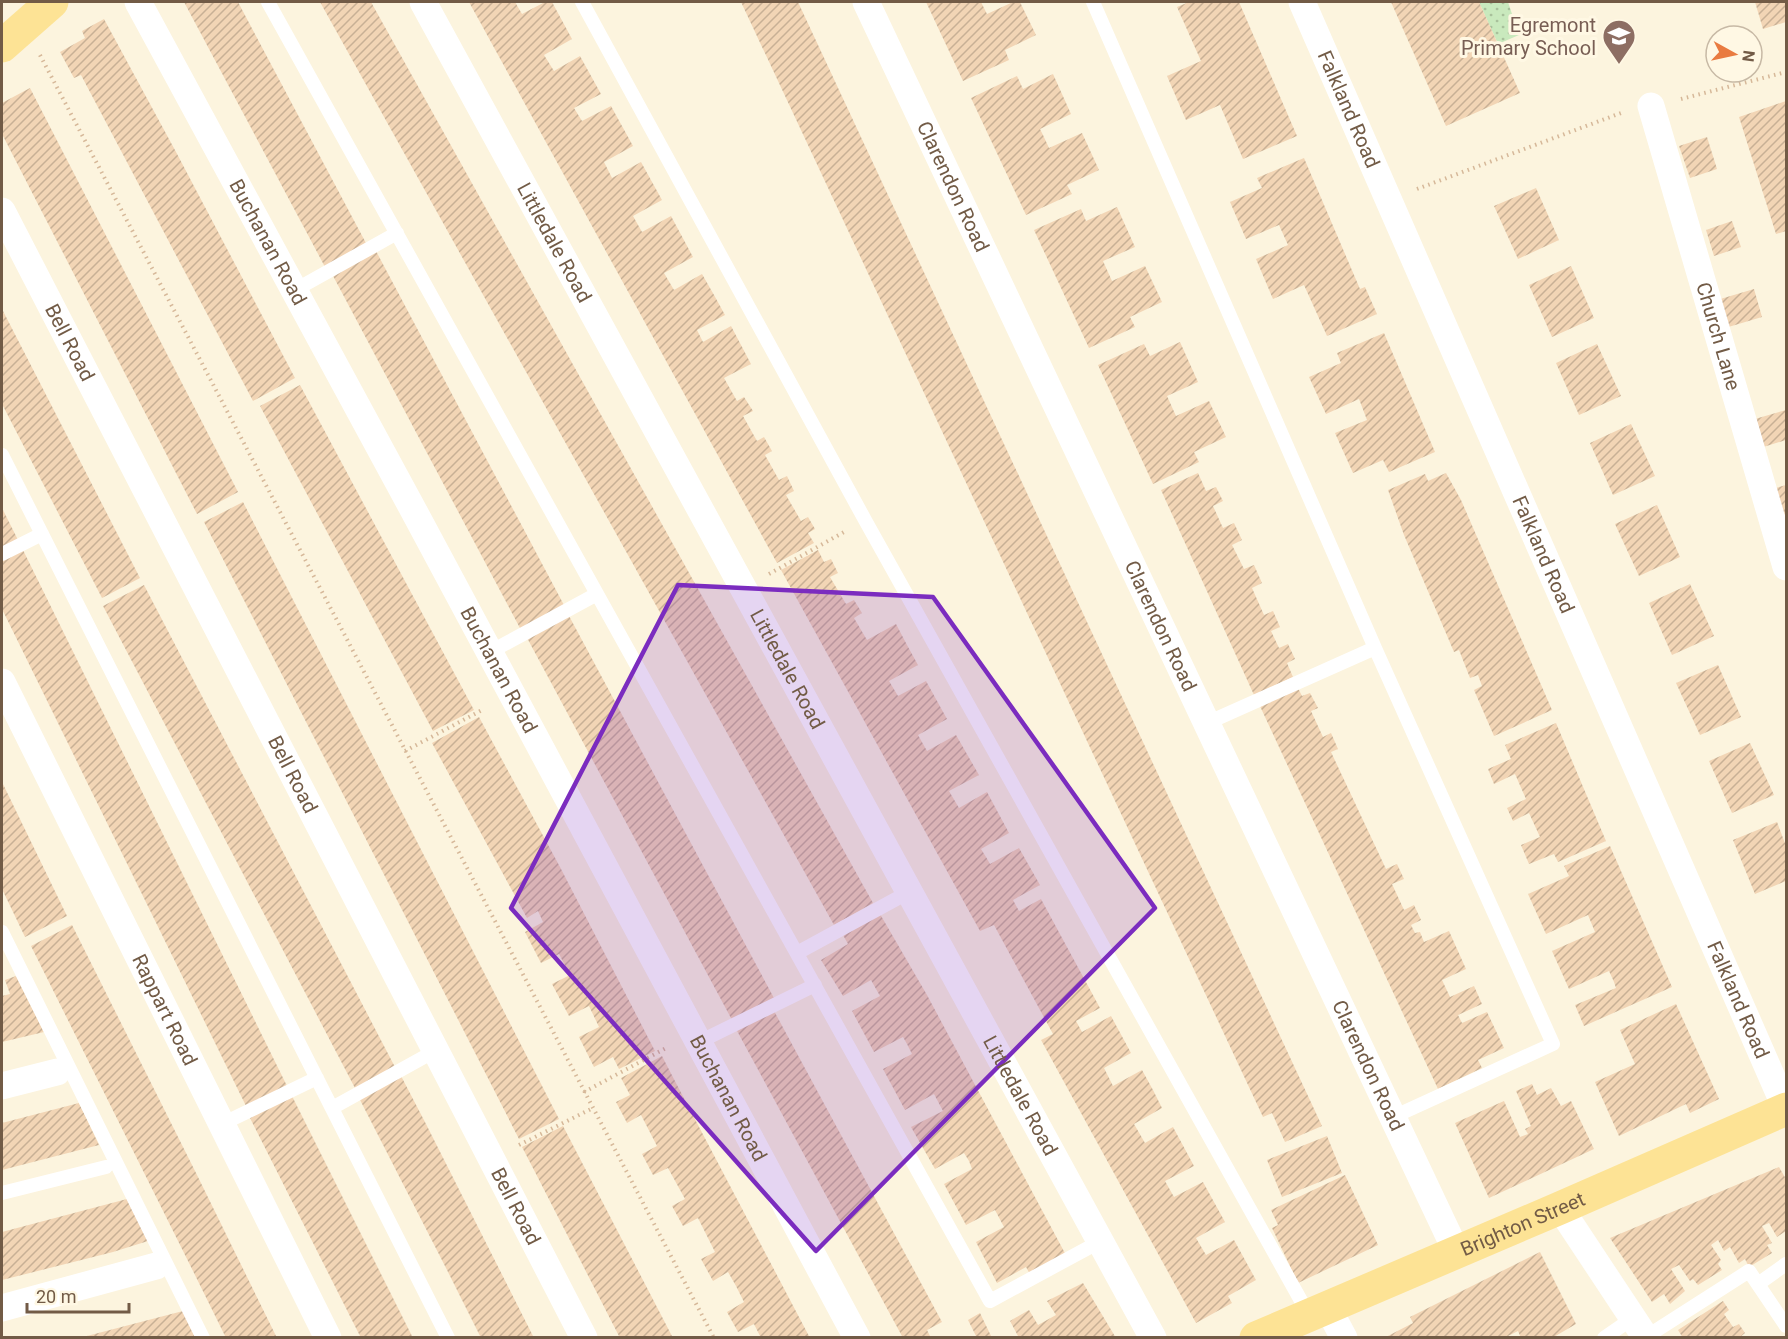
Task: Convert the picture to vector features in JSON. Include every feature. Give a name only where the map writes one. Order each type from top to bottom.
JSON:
[{"type":"main road","points":[[13,36],[52,2]]},
{"type":"main road","name":"Brighton Street","points":[[1256,1338],[1786,1109]]},
{"type":"street","name":"Buchanan Road","points":[[138,2],[490,652],[857,1338]]},
{"type":"street","name":"Littledale Road","points":[[423,2],[1153,1338]]},
{"type":"street","name":"Clarendon Road","points":[[866,2],[1456,1251]]},
{"type":"street","name":"Falkland Road","points":[[1302,2],[1786,1109]]},
{"type":"street","name":"Church Lane","points":[[1651,105],[1786,567]]},
{"type":"street","name":"Bell Road","points":[[2,211],[584,1338]]},
{"type":"street","name":"Rappart Road","points":[[2,682],[328,1338]]},
{"type":"street","points":[[2,1086],[57,1072]]},
{"type":"street","points":[[1560,1208],[1642,1331]]},
{"type":"street","points":[[2,1308],[156,1266]]},
{"type":"street","points":[[1319,1312],[1344,1338]]},
{"type":"lane","points":[[268,2],[990,1302],[1101,1241]]},
{"type":"lane","points":[[582,2],[865,520],[1319,1312]]},
{"type":"lane","points":[[1094,2],[1376,648],[1553,1044],[1393,1117]]},
{"type":"lane","points":[[294,290],[397,233]]},
{"type":"lane","points":[[2,455],[448,1338]]},
{"type":"lane","points":[[2,554],[42,534]]},
{"type":"lane","points":[[490,652],[597,594]]},
{"type":"lane","points":[[1207,723],[1376,648]]},
{"type":"lane","points":[[797,953],[909,891]]},
{"type":"lane","points":[[2,932],[202,1338]]},
{"type":"lane","points":[[697,1038],[814,985]]},
{"type":"lane","points":[[332,1108],[435,1051]]},
{"type":"lane","points":[[222,1124],[317,1078]]},
{"type":"lane","points":[[2,1193],[106,1167]]},
{"type":"lane","points":[[1758,1284],[1786,1264]]},
{"type":"lane","points":[[1604,1338],[1642,1331],[1749,1271],[1786,1326]]},
{"type":"path","points":[[13,36],[405,751],[714,1338]]},
{"type":"path","points":[[1388,200],[1631,109],[1786,72]]},
{"type":"path","points":[[743,588],[865,520]]},
{"type":"path","points":[[405,751],[513,695]]},
{"type":"path","points":[[584,1092],[697,1038]]},
{"type":"path","points":[[491,1158],[593,1108]]},
{"type":"highlighted area","points":[[678,585],[933,597],[1155,908],[816,1251],[511,908]]},
{"type":"green space","points":[[1479,2],[1508,2],[1519,35],[1498,44]]},
{"type":"building","points":[[184,2],[238,2],[367,245],[325,267]]},
{"type":"building","points":[[320,2],[371,2],[873,903],[834,925]]},
{"type":"building","points":[[469,2],[515,2],[522,14],[545,2],[552,2],[572,39],[544,55],[554,71],[580,56],[601,94],[574,108],[582,121],[611,106],[633,146],[604,162],[612,178],[641,162],[662,200],[633,216],[642,232],[671,216],[693,257],[664,273],[674,290],[702,274],[714,295],[725,315],[697,330],[703,342],[731,326],[751,364],[724,378],[737,401],[744,397],[753,411],[743,416],[757,441],[764,437],[772,451],[765,455],[779,480],[787,476],[794,491],[786,495],[801,521],[808,517],[815,529],[808,533],[814,543],[777,563]]},
{"type":"building","points":[[741,2],[798,2],[1322,1126],[1285,1142],[1272,1113],[1263,1117]]},
{"type":"building","points":[[926,2],[981,2],[987,14],[1013,2],[1020,2],[1036,35],[1005,50],[1009,60],[963,81]]},
{"type":"building","points":[[1189,2],[1239,2],[1297,136],[1243,159],[1220,105],[1186,120],[1167,76],[1201,61],[1177,7]]},
{"type":"building","points":[[1391,2],[1479,2],[1520,93],[1446,126]]},
{"type":"building","points":[[1755,2],[1786,2],[1786,22],[1764,29],[1764,24],[1762,24]]},
{"type":"building","points":[[104,19],[295,378],[253,401],[81,75],[74,78],[60,52],[85,38],[82,31]]},
{"type":"building","points":[[1053,74],[1071,114],[1040,129],[1049,148],[1082,133],[1099,170],[1067,185],[1072,194],[1026,215],[971,98],[1017,76],[1023,89]]},
{"type":"building","points":[[30,88],[238,492],[197,514],[2,134],[2,103]]},
{"type":"building","points":[[1786,101],[1786,231],[1776,234],[1739,117]]},
{"type":"building","points":[[1707,137],[1717,169],[1690,178],[1679,146]]},
{"type":"building","points":[[1304,158],[1360,289],[1365,287],[1377,314],[1327,336],[1304,285],[1273,299],[1256,259],[1288,245],[1279,225],[1246,239],[1230,202],[1262,188],[1257,178]]},
{"type":"building","points":[[1536,188],[1559,240],[1518,259],[1494,206]]},
{"type":"building","points":[[1117,207],[1135,247],[1103,261],[1112,281],[1145,266],[1162,302],[1130,317],[1135,327],[1089,348],[1034,230],[1081,209],[1086,221]]},
{"type":"building","points":[[1732,221],[1741,247],[1714,256],[1706,230]]},
{"type":"building","points":[[376,251],[565,607],[521,630],[332,274]]},
{"type":"building","points":[[1571,266],[1594,318],[1552,337],[1529,285]]},
{"type":"building","points":[[1754,289],[1762,317],[1725,328],[1717,300]]},
{"type":"building","points":[[2,309],[140,578],[102,598],[2,404]]},
{"type":"building","points":[[1384,333],[1435,452],[1389,472],[1383,460],[1353,473],[1335,433],[1367,420],[1359,399],[1326,414],[1309,377],[1341,363],[1337,353]]},
{"type":"building","points":[[1180,342],[1198,382],[1167,396],[1176,416],[1209,401],[1226,437],[1194,452],[1199,462],[1153,484],[1098,365],[1144,344],[1150,356]]},
{"type":"building","points":[[1597,344],[1621,396],[1579,415],[1556,363]]},
{"type":"building","points":[[300,385],[474,710],[433,731],[260,406]]},
{"type":"building","points":[[1786,410],[1786,440],[1757,449],[1748,421]]},
{"type":"building","points":[[1631,424],[1655,476],[1613,495],[1590,443]]},
{"type":"building","points":[[1198,473],[1206,491],[1216,487],[1223,501],[1213,506],[1223,528],[1234,523],[1242,540],[1232,545],[1244,569],[1254,565],[1262,583],[1252,588],[1264,615],[1273,611],[1280,627],[1271,631],[1279,648],[1288,644],[1295,659],[1287,663],[1293,677],[1254,695],[1161,490]]},
{"type":"building","points":[[1446,473],[1461,500],[1552,710],[1494,736],[1474,690],[1482,686],[1478,675],[1470,678],[1459,650],[1454,652],[1404,535],[1388,490],[1425,474],[1428,481]]},
{"type":"building","points":[[1786,485],[1786,514],[1778,517],[1769,490]]},
{"type":"building","points":[[243,502],[559,1119],[519,1139],[204,522]]},
{"type":"building","points":[[1657,505],[1680,557],[1639,576],[1615,524]]},
{"type":"building","points":[[2,508],[18,540],[2,549]]},
{"type":"building","points":[[22,548],[287,1086],[246,1106],[2,609],[2,558]]},
{"type":"building","points":[[818,550],[824,562],[831,559],[838,573],[830,577],[846,604],[854,600],[862,613],[854,618],[867,640],[896,624],[918,665],[889,681],[898,696],[926,681],[947,719],[918,735],[927,751],[956,735],[979,775],[949,791],[959,808],[987,792],[1009,833],[981,849],[990,864],[1019,848],[1040,885],[1013,900],[1019,911],[1041,899],[1100,1008],[1076,1021],[1082,1032],[1111,1016],[1131,1053],[1104,1068],[1113,1086],[1142,1070],[1162,1108],[1134,1124],[1145,1143],[1173,1127],[1194,1166],[1165,1181],[1174,1197],[1203,1182],[1225,1222],[1196,1238],[1206,1255],[1234,1240],[1256,1280],[1228,1296],[1232,1303],[1196,1323],[1041,1040],[1053,1034],[994,925],[980,931],[781,570]]},
{"type":"building","points":[[1690,584],[1714,636],[1672,655],[1649,603]]},
{"type":"building","points":[[144,585],[396,1069],[356,1090],[103,606]]},
{"type":"building","points":[[568,614],[774,998],[732,1020],[526,636]]},
{"type":"building","points":[[1718,665],[1741,717],[1700,735],[1676,683]]},
{"type":"building","points":[[1297,686],[1302,696],[1310,693],[1318,708],[1311,711],[1323,737],[1331,733],[1338,749],[1331,752],[1386,869],[1397,864],[1404,879],[1392,884],[1404,910],[1414,905],[1421,920],[1411,925],[1415,933],[1420,932],[1424,942],[1449,931],[1466,969],[1442,980],[1450,997],[1474,986],[1482,1004],[1458,1015],[1462,1023],[1487,1012],[1504,1048],[1478,1060],[1482,1068],[1438,1089],[1259,704]]},
{"type":"building","points":[[479,717],[655,1051],[619,1069],[613,1057],[594,1067],[579,1037],[599,1027],[589,1006],[569,1016],[552,984],[570,975],[559,954],[541,963],[525,932],[543,922],[538,911],[527,918],[432,743]]},
{"type":"building","points":[[1556,723],[1606,841],[1558,862],[1554,854],[1529,864],[1521,845],[1540,837],[1529,813],[1513,821],[1507,808],[1526,799],[1515,774],[1494,784],[1488,769],[1511,759],[1505,745]]},
{"type":"building","points":[[1750,743],[1774,795],[1732,813],[1709,761]]},
{"type":"building","points":[[2,782],[67,916],[25,937],[2,889]]},
{"type":"building","points":[[1777,822],[1786,846],[1786,881],[1755,894],[1733,840]]},
{"type":"building","points":[[1610,846],[1672,987],[1584,1026],[1575,1005],[1616,988],[1614,982],[1609,971],[1569,989],[1552,951],[1595,932],[1588,915],[1546,934],[1528,894],[1569,876],[1564,866]]},
{"type":"building","points":[[880,914],[927,995],[1067,1257],[1031,1276],[1026,1267],[997,1283],[976,1242],[1004,1227],[995,1210],[966,1225],[944,1184],[972,1169],[969,1161],[964,1153],[935,1169],[911,1127],[943,1111],[934,1094],[905,1110],[883,1069],[912,1054],[907,1044],[903,1037],[874,1052],[852,1011],[880,996],[871,980],[843,996],[821,960],[848,944],[843,935]]},
{"type":"building","points":[[72,925],[277,1338],[226,1338],[31,946]]},
{"type":"building","points":[[16,976],[44,1032],[2,1042],[2,996],[10,994],[5,980]]},
{"type":"building","points":[[1676,1004],[1719,1099],[1690,1113],[1686,1104],[1619,1136],[1595,1082],[1635,1064],[1620,1030]]},
{"type":"building","points":[[773,1009],[942,1322],[927,1330],[931,1338],[903,1338],[736,1029]]},
{"type":"building","points":[[662,1056],[810,1338],[761,1338],[754,1324],[738,1332],[727,1312],[744,1302],[736,1286],[728,1272],[713,1281],[701,1259],[715,1252],[698,1218],[683,1226],[672,1206],[685,1199],[668,1168],[653,1175],[642,1154],[657,1146],[641,1115],[627,1123],[616,1102],[630,1095],[621,1078]]},
{"type":"building","points":[[400,1074],[534,1338],[481,1338],[358,1096]]},
{"type":"building","points":[[1532,1084],[1537,1095],[1551,1088],[1561,1106],[1571,1101],[1594,1149],[1489,1198],[1455,1123],[1504,1101],[1520,1137],[1528,1134],[1525,1129],[1531,1126],[1516,1091]]},
{"type":"building","points":[[291,1094],[413,1338],[361,1338],[249,1116]]},
{"type":"building","points":[[79,1103],[99,1145],[2,1170],[2,1123]]},
{"type":"building","points":[[563,1126],[673,1338],[620,1338],[522,1147]]},
{"type":"building","points":[[1327,1136],[1342,1173],[1282,1197],[1267,1160]]},
{"type":"building","points":[[1779,1167],[1786,1179],[1786,1231],[1777,1237],[1769,1223],[1762,1226],[1772,1243],[1767,1245],[1772,1253],[1749,1267],[1745,1259],[1739,1263],[1730,1247],[1724,1251],[1718,1240],[1711,1245],[1721,1260],[1718,1264],[1722,1270],[1698,1285],[1693,1279],[1690,1281],[1679,1265],[1671,1269],[1685,1291],[1670,1304],[1664,1294],[1652,1302],[1610,1238]]},
{"type":"building","points":[[1345,1175],[1378,1245],[1298,1283],[1272,1228],[1278,1225],[1271,1210]]},
{"type":"building","points":[[127,1199],[148,1241],[2,1280],[2,1232]]},
{"type":"building","points":[[1540,1252],[1576,1324],[1552,1338],[1521,1338],[1518,1331],[1504,1338],[1384,1338],[1413,1323],[1410,1317]]},
{"type":"building","points":[[1083,1283],[1116,1338],[1019,1338],[1010,1321],[1029,1310],[1038,1325],[1056,1315],[1047,1301]]},
{"type":"building","points":[[1723,1301],[1729,1310],[1724,1314],[1733,1327],[1739,1324],[1745,1333],[1739,1338],[1683,1338],[1678,1330]]},
{"type":"building","points":[[183,1311],[196,1338],[83,1337]]},
{"type":"building","points":[[980,1313],[992,1338],[977,1338],[968,1320]]},
{"type":"place","name":"Egremont Primary School","points":[[1619,65]]}]
